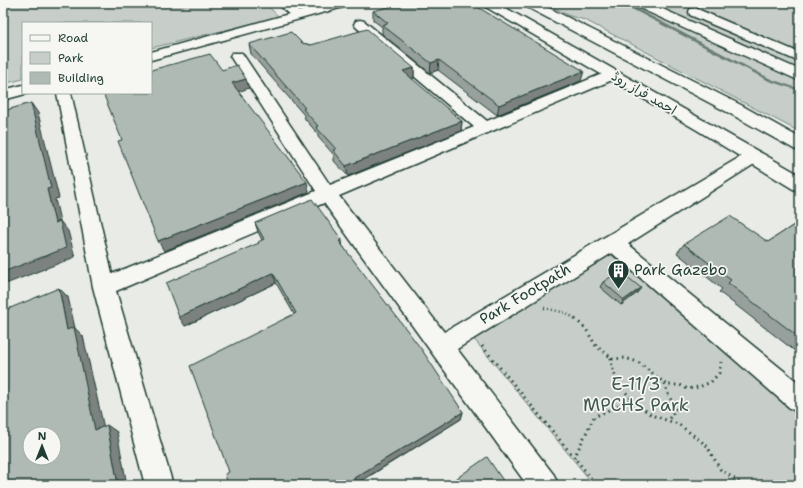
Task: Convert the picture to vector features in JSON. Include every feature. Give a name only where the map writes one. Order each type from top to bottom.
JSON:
[{"type":"main road","points":[[152,56],[343,3]]},
{"type":"main road","name":"احمد فراز روڈ","points":[[488,3],[703,126],[800,184]]},
{"type":"main road","name":"احمد فراز روڈ","points":[[529,3],[735,109],[800,145]]},
{"type":"main road","points":[[639,3],[800,76]]},
{"type":"main road","points":[[680,6],[800,58]]},
{"type":"main road","points":[[3,95],[22,90]]},
{"type":"main road","points":[[703,126],[735,109]]},
{"type":"street","points":[[283,3],[296,15]]},
{"type":"street","points":[[360,24],[485,128]]},
{"type":"street","points":[[237,56],[327,194],[544,485]]},
{"type":"street","points":[[104,287],[612,75]]},
{"type":"street","points":[[64,94],[104,287],[159,485]]},
{"type":"street","points":[[441,346],[613,244],[753,157]]},
{"type":"street","points":[[613,244],[800,400]]},
{"type":"path","points":[[537,305],[566,314],[576,320],[586,329],[596,346],[613,359],[625,358],[638,362],[667,385],[678,384],[686,389],[697,389],[712,381],[718,375],[722,366],[720,359]]},
{"type":"path","name":"Park Footpath","points":[[479,344],[597,485]]},
{"type":"path","points":[[612,358],[611,368],[616,379],[632,399],[651,415],[678,424],[697,438],[707,446],[720,469],[743,485]]},
{"type":"path","points":[[665,383],[667,392],[676,409],[668,420]]},
{"type":"path","points":[[574,458],[594,416],[632,399]]},
{"type":"green space","points":[[3,3],[265,3],[279,17],[152,48],[152,22],[22,22],[22,79],[3,84]]},
{"type":"green space","points":[[545,3],[800,3],[800,132],[585,20],[570,16]]},
{"type":"green space","name":"E-11/3 MPCHS Park","points":[[609,253],[800,412],[800,485],[594,485],[473,338]]},
{"type":"building","points":[[403,3],[471,3],[584,71],[499,105],[439,60],[431,63],[382,25],[388,23],[373,11]]},
{"type":"building","points":[[367,29],[414,68],[403,71],[462,121],[346,166],[333,150],[336,149],[316,127],[318,126],[303,109],[305,108],[249,44],[291,32],[302,43],[311,45]]},
{"type":"building","points":[[210,54],[222,70],[237,65],[246,79],[232,83],[307,182],[158,241],[118,141],[122,140],[103,94],[152,94],[152,70]]},
{"type":"building","points":[[31,103],[51,188],[47,189],[55,223],[60,221],[66,248],[3,272],[3,111]]},
{"type":"building","points":[[312,199],[342,240],[339,241],[422,350],[463,412],[354,478],[357,485],[228,485],[225,474],[229,472],[190,366],[296,313],[273,273],[179,317],[166,283],[259,243],[258,242],[264,239],[255,223]]},
{"type":"building","points":[[730,216],[768,242],[800,221],[800,338],[728,283],[731,280],[684,244]]},
{"type":"building","name":"Park Gazebo","points":[[620,271],[641,288],[624,300],[603,282]]},
{"type":"building","points":[[59,288],[67,330],[74,327],[95,430],[107,425],[118,485],[3,485],[3,311]]},
{"type":"building","points":[[487,457],[506,485],[447,485]]},
{"type":"waterway","points":[[626,3],[627,5],[770,80],[800,90]]},
{"type":"place","name":"Park Gazebo","points":[[619,290]]}]
